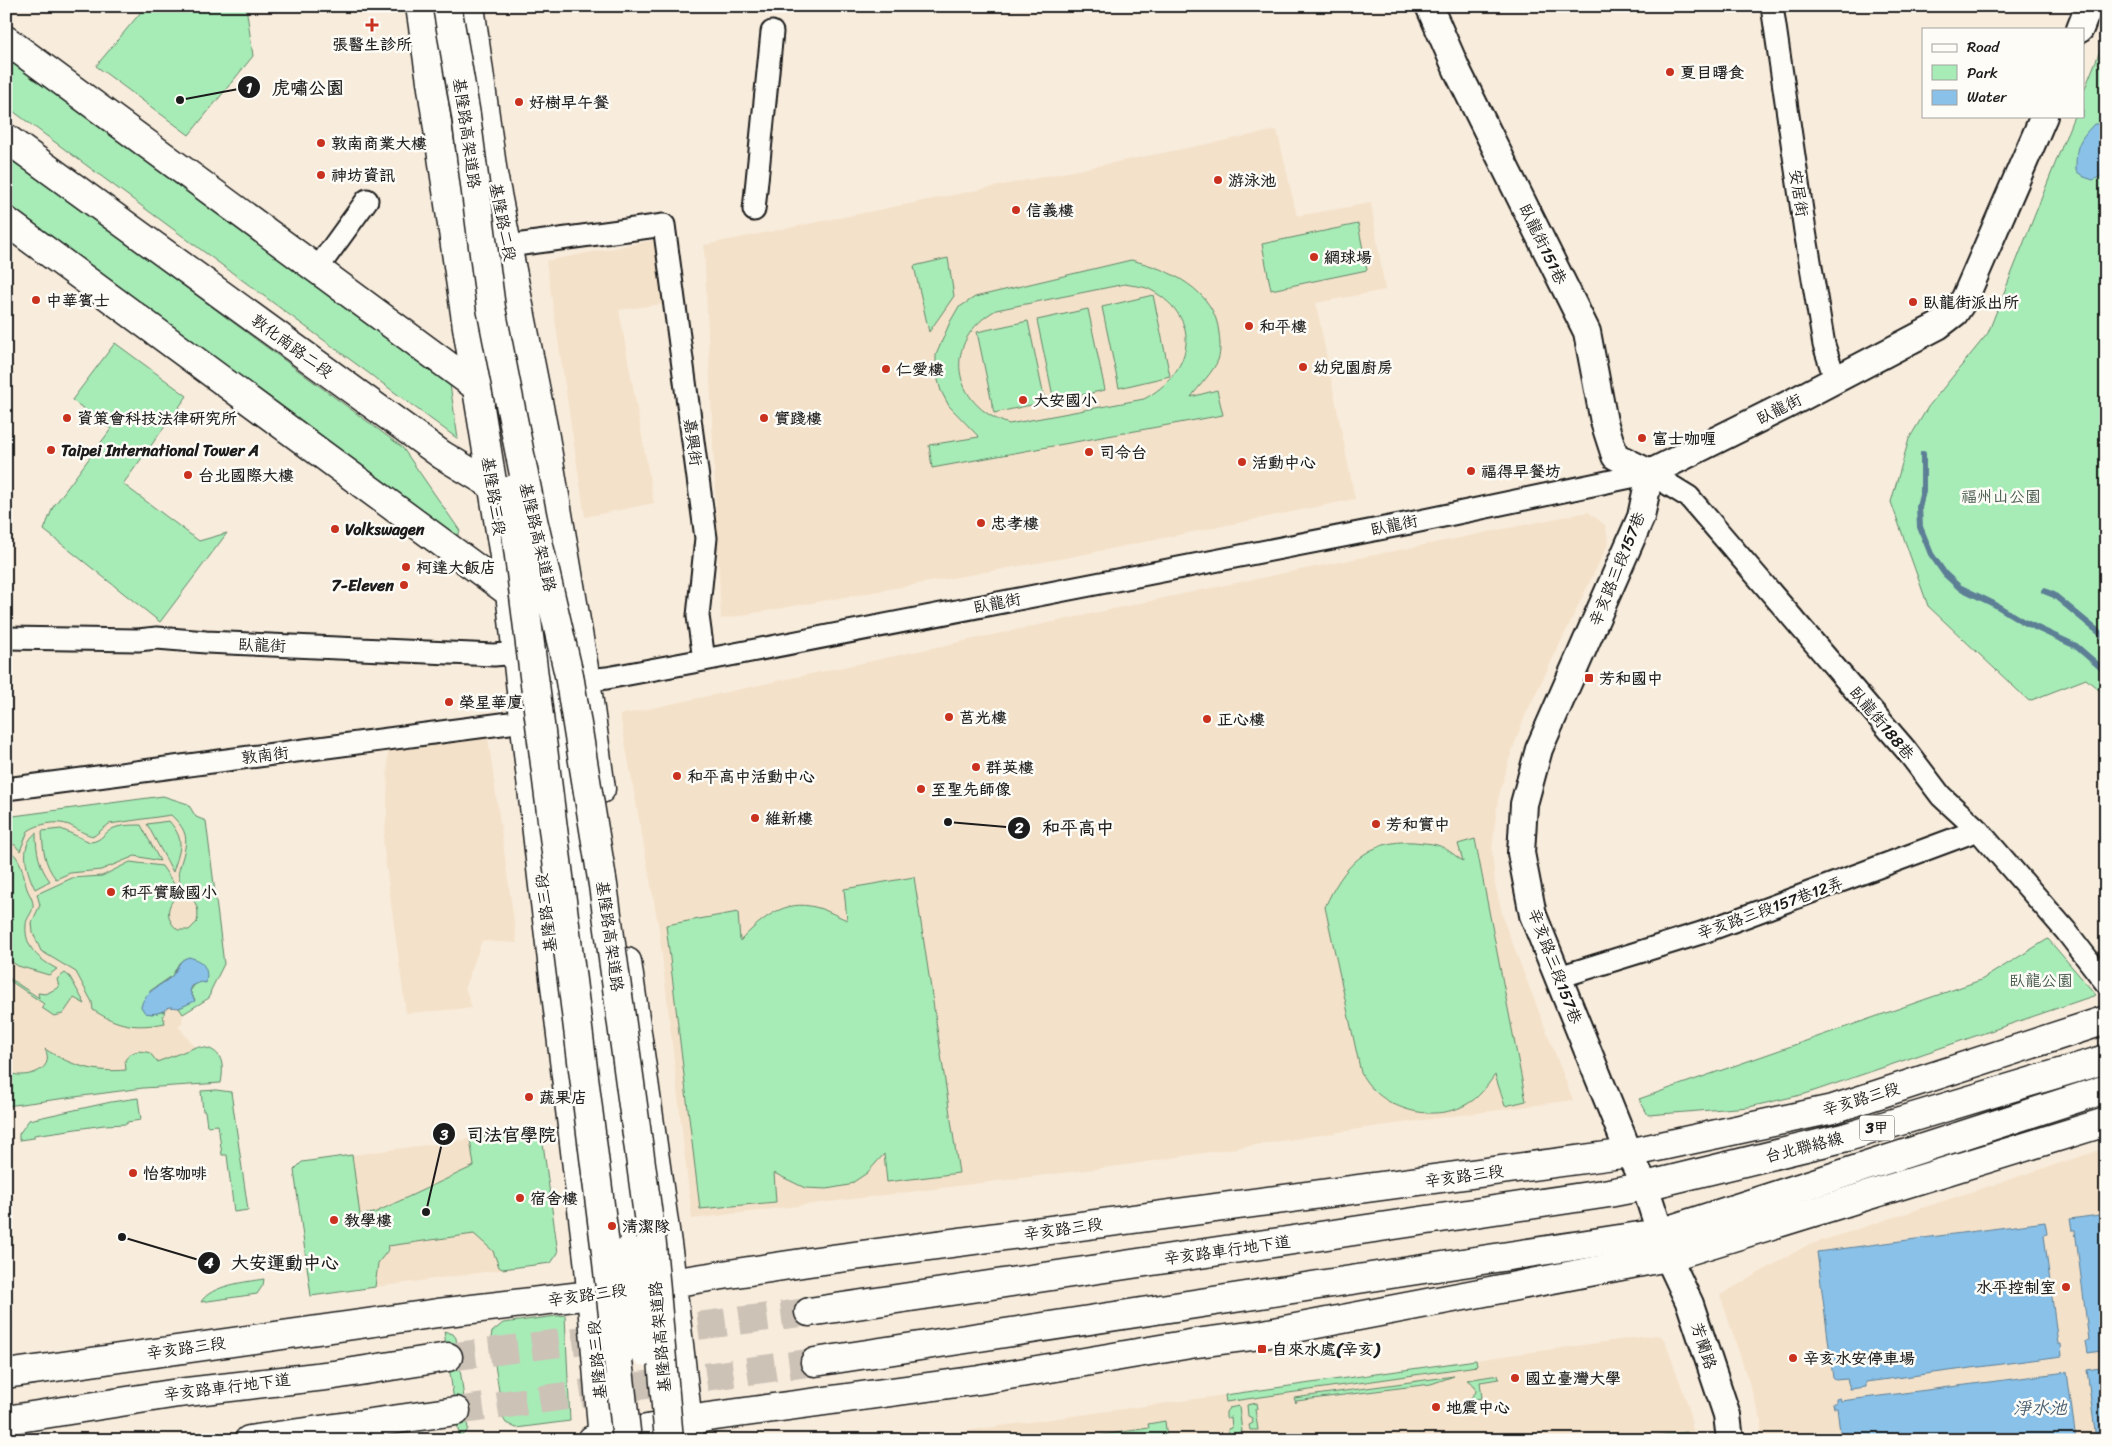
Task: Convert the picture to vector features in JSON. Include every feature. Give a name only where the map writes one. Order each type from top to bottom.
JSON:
[{"type":"main road","points":[[420,6],[467,327],[478,388]]},
{"type":"main road","name":"基隆路高架道路","points":[[447,6],[466,114],[491,308],[516,437],[569,675],[603,885],[652,1245],[654,1437]]},
{"type":"main road","name":"基隆路二段","points":[[470,6],[493,174],[545,437]]},
{"type":"main road","points":[[6,40],[545,437],[586,680],[643,1072],[689,1430]]},
{"type":"main road","name":"敦化南路二段","points":[[6,138],[394,420],[542,521],[566,563]]},
{"type":"main road","points":[[6,221],[510,593]]},
{"type":"main road","name":"基隆路三段","points":[[478,388],[502,492],[510,593],[606,1439]]},
{"type":"main road","name":"基隆路高架道路","points":[[516,437],[514,516],[606,1253],[606,1439]]},
{"type":"main road","points":[[502,492],[520,518],[537,602],[564,761],[654,1437]]},
{"type":"main road","name":"辛亥路三段","points":[[6,1374],[438,1313],[591,1295],[671,1282],[1629,1153],[1833,1109],[2106,1020]]},
{"type":"main road","name":"台北聯絡線","points":[[1645,1186],[1847,1137],[2106,1059]]},
{"type":"main road","name":"3甲","points":[[1664,1245],[2106,1089]]},
{"type":"main road","points":[[606,1439],[654,1437],[1196,1343],[1259,1335],[1664,1245],[2106,1122]]},
{"type":"main road","name":"辛亥路車行地下道","points":[[809,1312],[1609,1194],[1645,1186]]},
{"type":"main road","points":[[815,1362],[1621,1239],[1664,1245]]},
{"type":"main road","name":"辛亥路車行地下道","points":[[6,1420],[178,1392],[334,1374],[448,1357]]},
{"type":"main road","points":[[249,1440],[456,1411]]},
{"type":"street","name":"臥龍街151巷","points":[[1429,6],[1443,41],[1586,332],[1604,422],[1615,456],[1650,473]]},
{"type":"street","name":"安居街","points":[[1772,6],[1819,316],[1824,345],[1835,379]]},
{"type":"street","points":[[2080,28],[2089,6]]},
{"type":"street","points":[[754,210],[772,32]]},
{"type":"street","name":"臥龍街","points":[[586,680],[608,678],[704,660],[1410,523],[1650,473],[1938,326],[1955,313],[1965,298],[1983,260],[2043,118]]},
{"type":"street","points":[[317,269],[367,200]]},
{"type":"street","name":"嘉興街","points":[[508,246],[664,225],[706,538],[698,616],[704,660]]},
{"type":"street","name":"臥龍街188巷","points":[[1650,473],[1689,497],[1906,750],[1941,796],[1978,830],[2066,931],[2106,983]]},
{"type":"street","name":"辛亥路三段157巷","points":[[1650,473],[1641,517],[1539,749],[1524,804],[1521,853],[1533,915],[1629,1153],[1645,1186],[1664,1245]]},
{"type":"street","name":"臥龍街","points":[[6,638],[138,640],[157,638],[206,642],[494,655],[517,653]]},
{"type":"street","name":"敦南街","points":[[6,789],[525,721]]},
{"type":"street","name":"辛亥路三段157巷12弄","points":[[1559,977],[1701,933],[1978,830]]},
{"type":"street","name":"芳蘭路","points":[[1664,1245],[1690,1304],[1727,1415],[1730,1440]]},
{"type":"shaded area","name":"大安國小","points":[[1277,130],[1297,216],[1371,203],[1385,290],[1316,303],[1355,499],[1070,557],[721,619],[704,245]]},
{"type":"shaded area","points":[[665,238],[670,303],[619,310],[654,503],[585,517],[546,261]]},
{"type":"shaded area","points":[[1588,512],[1605,525],[1609,542],[1524,718],[1498,799],[1492,849],[1495,885],[1505,924],[1573,1100],[1365,1128],[1126,1165],[692,1219],[659,929],[620,715],[1206,589]]},
{"type":"shaded area","points":[[488,738],[517,943],[482,941],[465,987],[472,1008],[406,1013],[383,844],[387,813],[388,751]]},
{"type":"shaded area","name":"和平實驗國小","points":[[163,796],[188,804],[196,817],[206,821],[224,964],[209,998],[183,1014],[182,1023],[178,1026],[214,1071],[207,1080],[6,1106],[6,817]]},
{"type":"shaded area","points":[[541,1129],[558,1253],[551,1263],[311,1296],[294,1170],[302,1162]]},
{"type":"shaded area","points":[[2106,1148],[2106,1440],[1761,1440],[1761,1419],[1720,1295],[1806,1246]]},
{"type":"shaded area","name":"國立臺灣大學","points":[[1655,1335],[1661,1336],[1665,1341],[1688,1405],[1695,1440],[922,1440],[929,1436]]},
{"type":"green space","points":[[146,6],[246,6],[253,56],[189,135],[96,66]]},
{"type":"green space","name":"福州山公園","points":[[2106,36],[2106,696],[2086,679],[2029,701],[1928,606],[1891,502],[1909,439],[1928,407],[1988,333],[2073,118],[2084,118],[2084,91]]},
{"type":"green space","points":[[6,55],[450,384],[458,439],[6,106]]},
{"type":"green space","points":[[6,155],[402,447],[460,531],[457,537],[6,204]]},
{"type":"green space","name":"網球場","points":[[1358,224],[1367,270],[1271,290],[1262,244]]},
{"type":"green space","points":[[948,258],[954,296],[929,332],[914,266]]},
{"type":"green space","points":[[1131,260],[1160,269],[1188,284],[1199,293],[1209,305],[1216,318],[1220,354],[1210,374],[1191,397],[1217,390],[1223,415],[932,468],[929,445],[979,437],[949,406],[941,391],[936,373],[936,355],[950,322],[958,308],[975,297]],"holes":[[[1125,284],[1151,290],[1168,302],[1179,316],[1185,331],[1186,346],[1182,361],[1173,375],[1160,388],[1144,399],[1009,424],[990,415],[975,403],[965,388],[960,372],[961,355],[967,338],[978,323],[996,310]]]},
{"type":"green space","points":[[1153,295],[1170,376],[1119,388],[1102,307]]},
{"type":"green space","points":[[1088,309],[1105,390],[1054,401],[1037,320]]},
{"type":"green space","points":[[1028,321],[1045,402],[994,413],[977,332]]},
{"type":"green space","points":[[115,343],[187,396],[123,484],[199,541],[227,533],[160,622],[44,530],[53,507],[111,429],[72,400]]},
{"type":"green space","points":[[163,796],[188,804],[196,817],[206,821],[224,964],[209,998],[183,1014],[179,1008],[195,1000],[190,991],[196,983],[201,982],[196,959],[184,959],[179,963],[172,976],[150,991],[151,1014],[165,1011],[163,1016],[165,1023],[145,1026],[128,1025],[111,1020],[93,1010],[92,1002],[76,972],[41,951],[33,933],[32,922],[40,905],[37,894],[72,878],[102,876],[130,862],[162,866],[181,894],[172,901],[169,911],[170,921],[178,930],[189,930],[197,922],[198,914],[195,903],[185,890],[178,876],[186,842],[181,826],[171,815],[109,824],[94,836],[69,825],[59,823],[48,824],[37,826],[28,831],[20,851],[15,845],[9,843],[9,838],[6,837],[6,817]]},
{"type":"green space","points":[[169,821],[180,840],[173,872],[147,824]]},
{"type":"green space","points":[[141,825],[160,861],[135,856],[101,870],[70,873],[56,879],[49,868],[44,850],[42,831],[61,829],[90,842],[98,840],[117,827]]},
{"type":"green space","points":[[36,833],[39,859],[50,881],[35,889],[27,868],[26,852],[30,838]]},
{"type":"green space","points":[[1475,839],[1526,1101],[1505,1106],[1495,1075],[1476,1098],[1458,1108],[1426,1113],[1410,1110],[1395,1105],[1381,1096],[1370,1086],[1361,1073],[1325,907],[1349,868],[1359,858],[1383,845],[1397,842],[1429,843],[1444,848],[1463,861],[1458,844]]},
{"type":"green space","points":[[6,850],[11,852],[19,861],[33,902],[33,907],[26,923],[26,933],[30,947],[45,962],[57,969],[49,975],[18,966],[6,958]]},
{"type":"green space","points":[[914,877],[959,1173],[887,1182],[884,1154],[867,1173],[849,1185],[827,1189],[805,1188],[774,1173],[776,1202],[700,1209],[666,925],[738,912],[740,941],[771,914],[799,905],[815,907],[847,920],[844,889]]},
{"type":"green space","name":"臥龍公園","points":[[2048,939],[2096,995],[1805,1094],[1749,1107],[1648,1115],[1639,1099],[1981,980]]},
{"type":"green space","points":[[65,973],[70,977],[85,1004],[74,998],[63,1014],[54,1016],[42,1008],[44,1004],[6,978],[6,976],[39,998],[38,993],[46,994],[59,987],[57,979]]},
{"type":"green space","points":[[196,1047],[211,1050],[219,1057],[222,1068],[221,1083],[143,1088],[6,1106],[6,1072],[21,1075],[36,1072],[46,1063],[45,1049],[74,1064],[94,1069],[115,1071],[126,1070],[125,1060],[130,1054],[136,1052],[150,1053],[157,1062]]},
{"type":"green space","points":[[201,1091],[231,1092],[248,1210],[234,1212],[227,1155],[222,1155],[218,1125],[207,1126],[205,1111],[203,1111]]},
{"type":"green space","points":[[138,1098],[141,1120],[127,1122],[127,1124],[104,1125],[34,1135],[34,1138],[19,1140],[19,1134],[29,1120]]},
{"type":"green space","points":[[541,1129],[558,1253],[551,1263],[502,1269],[499,1267],[493,1251],[474,1234],[388,1246],[389,1249],[378,1263],[375,1287],[311,1296],[294,1170],[302,1162],[352,1155],[360,1215],[374,1213],[474,1166],[470,1139]]},
{"type":"green space","points":[[264,1279],[263,1285],[257,1294],[201,1302],[206,1296],[221,1288]]},
{"type":"green space","points":[[9,1297],[12,1328],[6,1329],[6,1298]]},
{"type":"green space","points":[[565,1315],[570,1421],[516,1428],[506,1423],[503,1418],[491,1338],[492,1332],[503,1323]]},
{"type":"green space","points":[[444,1331],[453,1334],[456,1338],[468,1429],[465,1434],[459,1436]]},
{"type":"green space","points":[[1476,1360],[1477,1366],[1226,1402],[1225,1395]]},
{"type":"green space","points":[[1498,1375],[1499,1379],[1480,1382],[1482,1398],[1469,1400],[1476,1392],[1475,1386],[1467,1380]]},
{"type":"green space","points":[[1454,1376],[1431,1384],[1296,1401],[1296,1403],[1294,1398]]},
{"type":"green space","points":[[1257,1403],[1258,1409],[1255,1409],[1258,1430],[1250,1430],[1249,1425],[1253,1423],[1252,1418],[1248,1416],[1247,1405]]},
{"type":"green space","points":[[1239,1406],[1242,1432],[1229,1434],[1228,1429],[1232,1428],[1231,1417],[1226,1418],[1226,1412],[1229,1408]]},
{"type":"green space","points":[[1165,1421],[1167,1439],[1070,1440],[1149,1428],[1148,1424]]},
{"type":"green space","points":[[1686,1432],[1687,1438],[1695,1437],[1695,1440],[1684,1440],[1683,1434],[1642,1440],[1627,1440]]},
{"type":"water","points":[[2094,124],[2106,124],[2106,174],[2093,180],[2084,177],[2076,171],[2076,163],[2077,150],[2081,140]]},
{"type":"water","points":[[189,957],[202,963],[207,974],[206,983],[201,982],[192,986],[190,991],[195,1001],[179,1008],[169,1007],[157,1013],[145,1013],[141,1007],[149,993],[171,977],[182,960]]},
{"type":"water","points":[[2106,1214],[2106,1350],[2088,1353],[2086,1341],[2089,1340],[2075,1230],[2072,1230],[2070,1219]]},
{"type":"water","name":"淨水池","points":[[2045,1222],[2047,1234],[2044,1235],[2058,1344],[2061,1344],[2062,1356],[1866,1382],[1866,1387],[1850,1389],[1847,1379],[1835,1380],[1833,1378],[1817,1252]]},
{"type":"water","name":"淨水池","points":[[2106,1367],[2106,1440],[2096,1440],[2087,1370]]},
{"type":"water","name":"淨水池","points":[[2067,1372],[2076,1440],[1841,1440],[1837,1408],[1834,1408],[1833,1403],[1836,1403],[1836,1399],[1840,1398],[1841,1401]]},
{"type":"waterway","points":[[1923,454],[1923,491],[1919,507],[1920,527],[1931,554],[1945,574],[1959,587],[1994,604],[2022,621],[2076,646],[2106,672]]},
{"type":"waterway","points":[[2044,591],[2054,595],[2106,638]]},
{"type":"tunnel","points":[[448,1357],[809,1312]]},
{"type":"tunnel","points":[[456,1411],[815,1362]]},
{"type":"place","name":"張醫生診所","points":[[372,25]]},
{"type":"place","name":"夏目曙食","points":[[1670,72]]},
{"type":"place","name":"虎嘯公園","points":[[180,100]]},
{"type":"place","name":"好樹早午餐","points":[[519,102]]},
{"type":"place","name":"敦南商業大樓","points":[[321,143]]},
{"type":"place","name":"神坊資訊","points":[[321,175]]},
{"type":"place","name":"游泳池","points":[[1218,180]]},
{"type":"place","name":"信義樓","points":[[1016,210]]},
{"type":"place","name":"網球場","points":[[1314,257]]},
{"type":"place","name":"中華賓士","points":[[36,300]]},
{"type":"place","name":"臥龍街派出所","points":[[1913,302]]},
{"type":"place","name":"和平樓","points":[[1249,326]]},
{"type":"place","name":"幼兒園廚房","points":[[1303,367]]},
{"type":"place","name":"仁愛樓","points":[[886,369]]},
{"type":"place","name":"大安國小","points":[[1023,400]]},
{"type":"place","name":"資策會科技法律研究所","points":[[67,418]]},
{"type":"place","name":"實踐樓","points":[[764,418]]},
{"type":"place","name":"富士咖喱","points":[[1642,438]]},
{"type":"place","name":"Taipei International Tower A","points":[[51,450]]},
{"type":"place","name":"司令台","points":[[1089,452]]},
{"type":"place","name":"活動中心","points":[[1242,462]]},
{"type":"place","name":"福得早餐坊","points":[[1471,471]]},
{"type":"place","name":"台北國際大樓","points":[[188,475]]},
{"type":"place","name":"忠孝樓","points":[[981,523]]},
{"type":"place","name":"Volkswagen","points":[[335,529]]},
{"type":"place","name":"柯達大飯店","points":[[406,567]]},
{"type":"place","name":"7-Eleven","points":[[404,585]]},
{"type":"place","name":"芳和國中","points":[[1589,678]]},
{"type":"place","name":"榮星華廈","points":[[449,702]]},
{"type":"place","name":"莒光樓","points":[[949,717]]},
{"type":"place","name":"正心樓","points":[[1207,719]]},
{"type":"place","name":"群英樓","points":[[976,767]]},
{"type":"place","name":"和平高中活動中心","points":[[677,776]]},
{"type":"place","name":"至聖先師像","points":[[921,789]]},
{"type":"place","name":"維新樓","points":[[755,818]]},
{"type":"place","name":"和平高中","points":[[948,822]]},
{"type":"place","name":"芳和實中","points":[[1376,824]]},
{"type":"place","name":"和平實驗國小","points":[[111,892]]},
{"type":"place","name":"蔬果店","points":[[529,1097]]},
{"type":"place","name":"怡客咖啡","points":[[133,1173]]},
{"type":"place","name":"宿舍樓","points":[[520,1198]]},
{"type":"place","name":"司法官學院","points":[[426,1212]]},
{"type":"place","name":"教學樓","points":[[334,1220]]},
{"type":"place","name":"清潔隊","points":[[612,1226]]},
{"type":"place","name":"大安運動中心","points":[[122,1237]]},
{"type":"place","name":"水平控制室","points":[[2066,1287]]},
{"type":"place","name":"自來水處(辛亥)","points":[[1262,1349]]},
{"type":"place","name":"辛亥水安停車場","points":[[1793,1358]]},
{"type":"place","name":"國立臺灣大學","points":[[1515,1378]]},
{"type":"place","name":"地震中心","points":[[1436,1407]]}]
